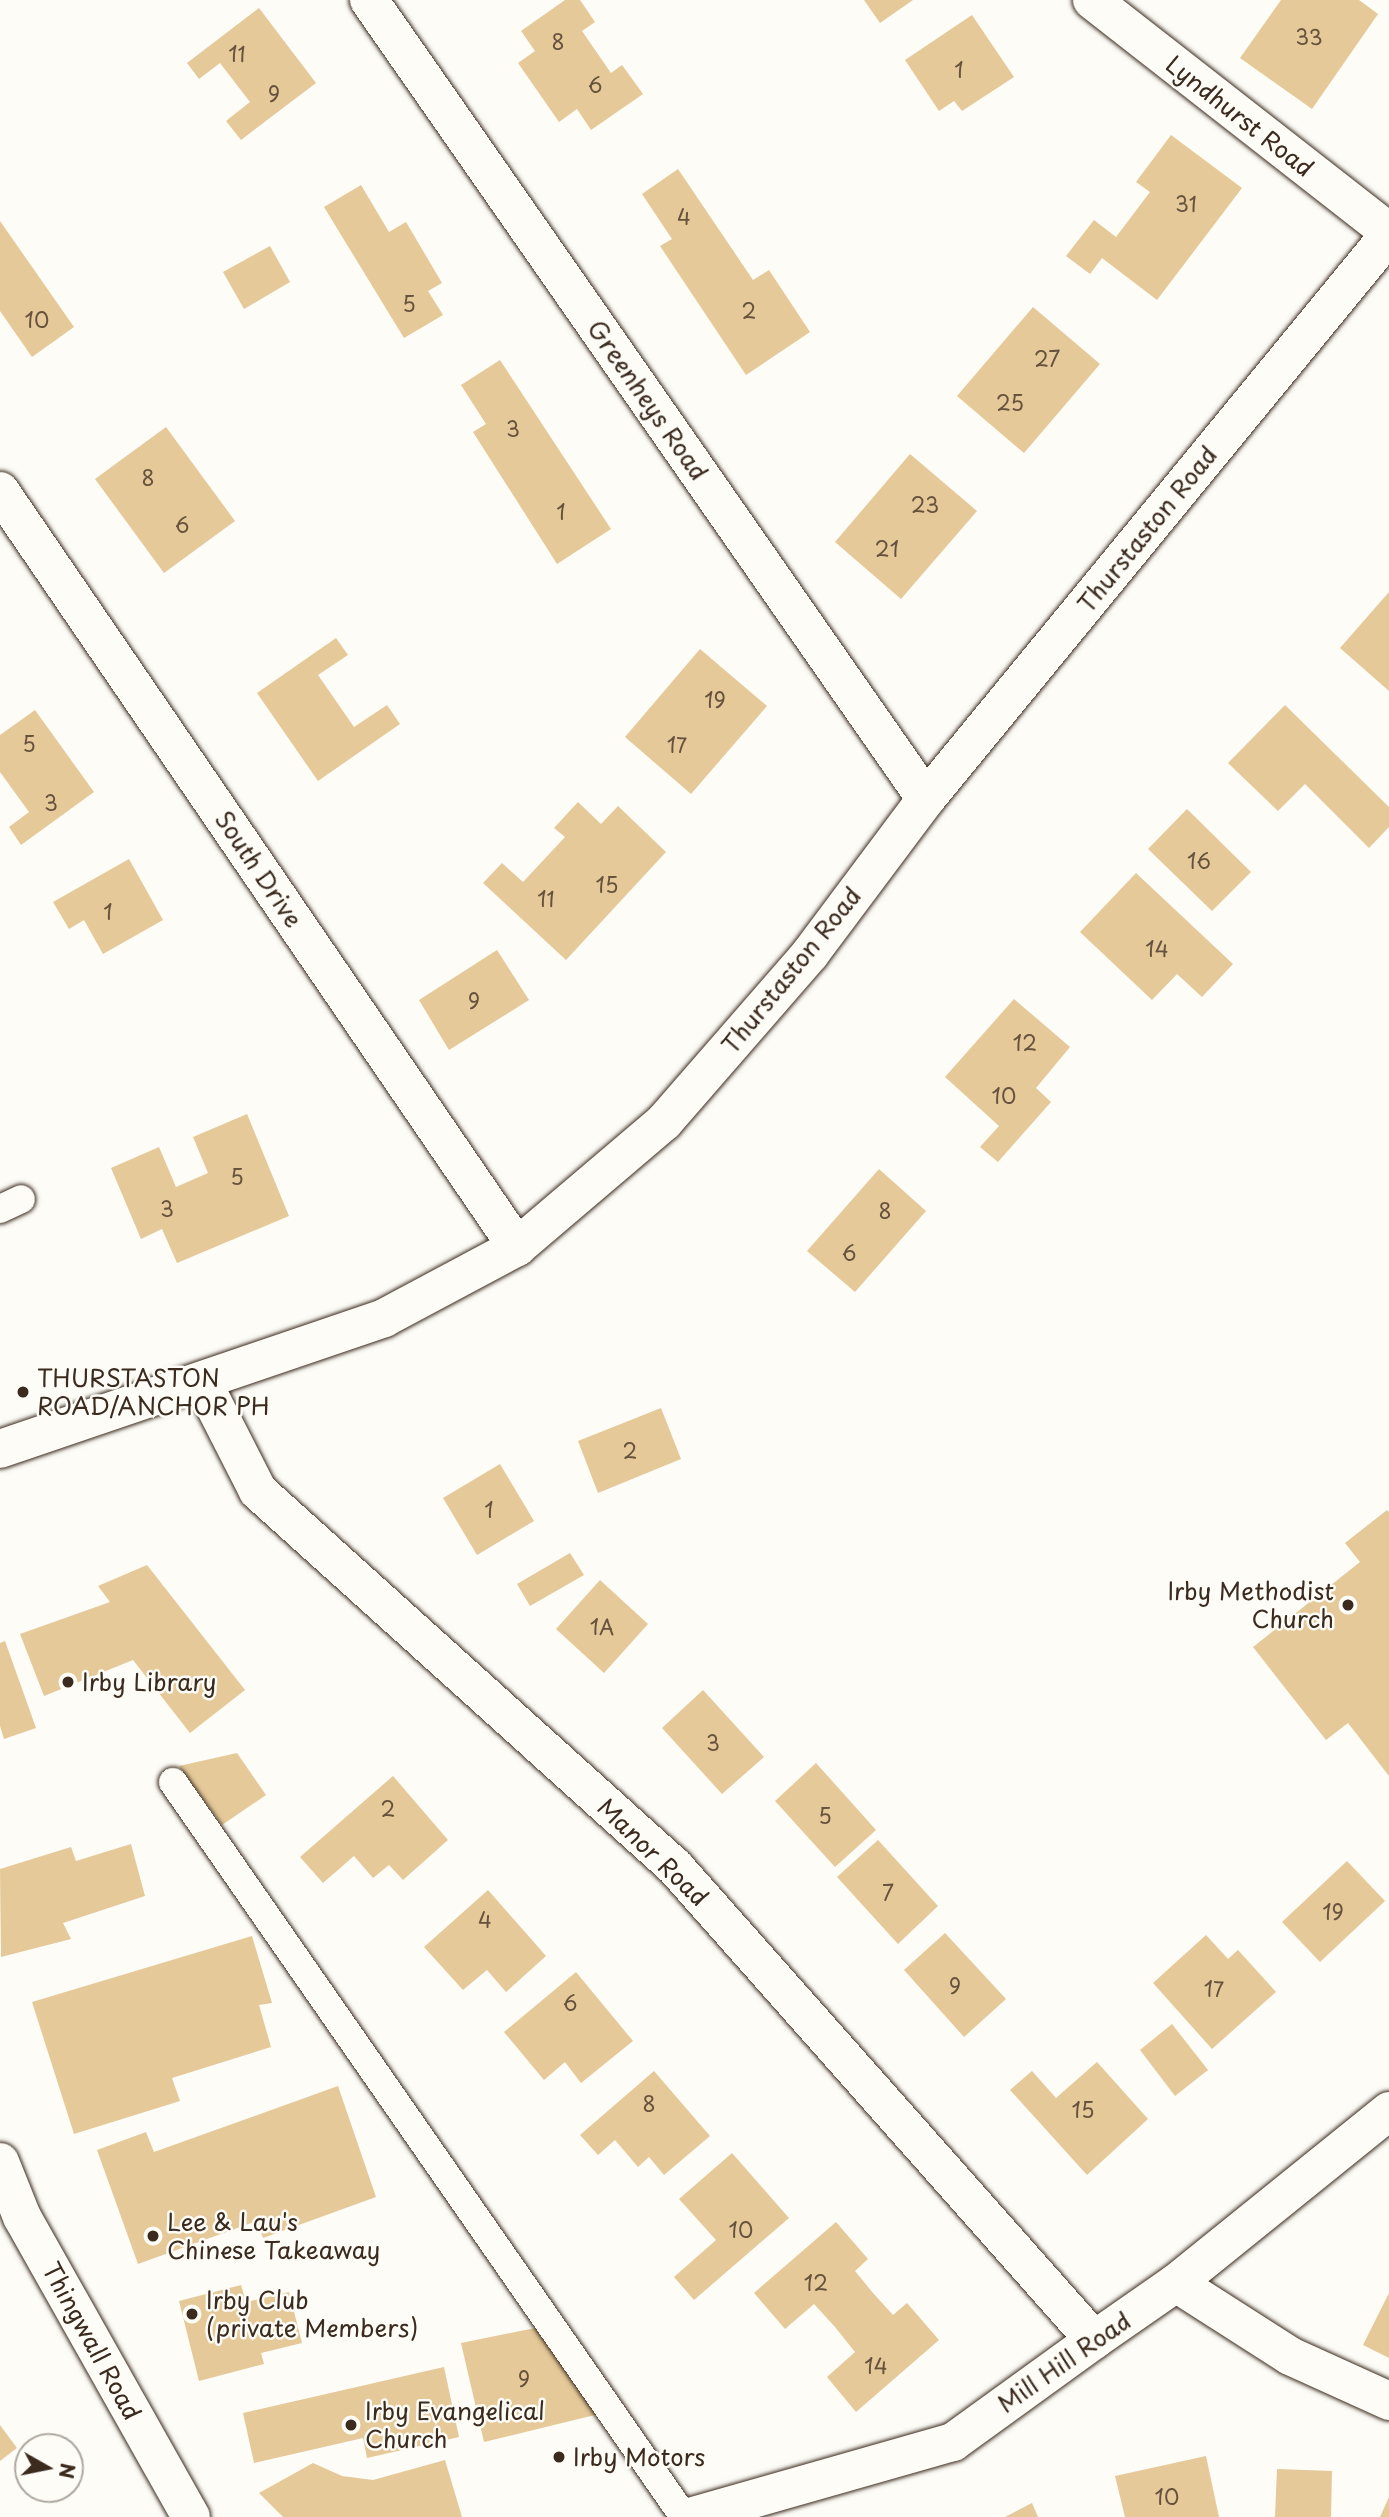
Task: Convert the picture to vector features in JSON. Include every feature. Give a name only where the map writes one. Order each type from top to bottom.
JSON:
[{"type":"street","name":"Greenheys Road","points":[[369,0],[926,799]]},
{"type":"street","name":"Lyndhurst Road","points":[[1092,0],[1389,233]]},
{"type":"street","name":"Thurstaston Road","points":[[0,1449],[384,1318],[517,1247],[664,1122],[810,954],[926,799],[1389,233]]},
{"type":"street","name":"South Drive","points":[[0,491],[517,1247]]},
{"type":"street","name":"Manor Road","points":[[202,1381],[258,1491],[675,1867],[1094,2340]]},
{"type":"street","name":"Mill Hill Road","points":[[687,2517],[953,2442],[1176,2283],[1389,2111]]},
{"type":"street","name":"Thingwall Road","points":[[0,2162],[22,2217],[191,2517]]},
{"type":"street","points":[[1176,2283],[1290,2356],[1389,2401]]},
{"type":"lane","points":[[173,1782],[687,2517]]},
{"type":"building","points":[[565,0],[580,0],[595,22],[582,31],[611,73],[622,65],[643,94],[591,130],[577,109],[559,122],[518,63],[535,51],[521,31]]},
{"type":"building","points":[[864,0],[913,0],[880,23]]},
{"type":"building","points":[[1281,0],[1359,0],[1378,14],[1312,109],[1240,58]]},
{"type":"building","points":[[259,8],[316,83],[241,140],[226,121],[250,102],[220,63],[199,79],[187,63]]},
{"type":"building","points":[[972,15],[1014,77],[962,111],[954,101],[939,111],[905,60]]},
{"type":"building","points":[[1171,135],[1242,188],[1157,300],[1102,258],[1090,274],[1066,256],[1094,220],[1116,237],[1150,192],[1136,182]]},
{"type":"building","points":[[678,169],[753,280],[769,270],[810,332],[746,375],[660,246],[672,239],[642,194]]},
{"type":"building","points":[[361,185],[389,232],[406,222],[442,283],[428,291],[443,315],[404,338],[324,207]]},
{"type":"building","points":[[0,221],[74,327],[32,357],[0,311]]},
{"type":"building","points":[[270,246],[290,282],[244,309],[223,272]]},
{"type":"building","points":[[1033,307],[1100,364],[1024,453],[957,396]]},
{"type":"building","points":[[500,360],[611,529],[557,564],[473,432],[486,424],[461,385]]},
{"type":"building","points":[[166,427],[235,521],[164,573],[95,479]]},
{"type":"building","points":[[910,454],[977,511],[901,599],[835,542]]},
{"type":"building","points":[[1389,592],[1389,691],[1340,648]]},
{"type":"building","points":[[336,638],[348,655],[318,675],[354,727],[387,705],[400,724],[318,781],[257,693]]},
{"type":"building","points":[[700,649],[767,706],[691,794],[625,737]]},
{"type":"building","points":[[1285,705],[1389,807],[1389,827],[1369,848],[1305,784],[1278,811],[1228,763]]},
{"type":"building","points":[[35,710],[94,792],[21,845],[9,827],[29,812],[0,772],[0,735]]},
{"type":"building","points":[[578,802],[601,824],[618,806],[666,852],[566,960],[483,883],[502,863],[523,882],[565,837],[554,828]]},
{"type":"building","points":[[1187,809],[1251,872],[1212,911],[1148,849]]},
{"type":"building","points":[[129,859],[163,920],[103,954],[84,920],[69,929],[53,902]]},
{"type":"building","points":[[1136,873],[1233,964],[1202,997],[1177,974],[1152,1000],[1080,932]]},
{"type":"building","points":[[497,950],[529,1000],[449,1050],[419,1000]]},
{"type":"building","points":[[1014,999],[1070,1047],[1036,1088],[1051,1102],[998,1162],[980,1147],[999,1126],[945,1077]]},
{"type":"building","points":[[247,1114],[289,1216],[177,1263],[162,1229],[141,1239],[111,1168],[159,1147],[176,1187],[208,1173],[193,1137]]},
{"type":"building","points":[[879,1169],[926,1211],[855,1292],[807,1251]]},
{"type":"building","points":[[661,1408],[681,1459],[598,1493],[578,1441]]},
{"type":"building","points":[[500,1464],[534,1521],[477,1555],[443,1498]]},
{"type":"building","name":"Irby Methodist Church","points":[[1387,1510],[1389,1776],[1348,1723],[1326,1740],[1253,1647],[1360,1562],[1345,1543]]},
{"type":"building","points":[[570,1553],[584,1575],[530,1606],[517,1584]]},
{"type":"building","points":[[147,1565],[245,1690],[190,1733],[133,1660],[44,1696],[20,1634],[110,1602],[98,1586]]},
{"type":"building","points":[[600,1580],[648,1624],[604,1673],[556,1629]]},
{"type":"building","points":[[5,1641],[36,1728],[4,1739],[0,1726],[0,1643]]},
{"type":"building","points":[[703,1690],[764,1757],[722,1794],[662,1728]]},
{"type":"building","points":[[237,1753],[266,1795],[222,1825],[179,1766]]},
{"type":"building","points":[[816,1763],[876,1830],[835,1867],[775,1801]]},
{"type":"building","points":[[393,1776],[448,1840],[403,1880],[389,1865],[373,1878],[354,1856],[323,1883],[300,1857]]},
{"type":"building","points":[[878,1840],[938,1906],[898,1944],[837,1877]]},
{"type":"building","points":[[131,1844],[145,1896],[63,1923],[71,1939],[1,1957],[0,1869],[71,1847],[76,1861]]},
{"type":"building","points":[[1347,1861],[1385,1901],[1320,1962],[1282,1922]]},
{"type":"building","points":[[488,1890],[546,1956],[506,1992],[487,1970],[463,1990],[424,1947]]},
{"type":"building","points":[[945,1933],[1006,1999],[964,2037],[904,1970]]},
{"type":"building","points":[[1206,1935],[1228,1959],[1238,1950],[1276,1992],[1212,2049],[1153,1983]]},
{"type":"building","points":[[252,1936],[272,2003],[259,2005],[271,2047],[172,2078],[180,2101],[74,2134],[32,2002]]},
{"type":"building","points":[[576,1972],[633,2041],[581,2083],[565,2062],[544,2080],[504,2032]]},
{"type":"building","points":[[1172,2024],[1208,2070],[1175,2096],[1140,2050]]},
{"type":"building","points":[[1097,2062],[1148,2119],[1087,2175],[1010,2090],[1032,2071],[1056,2098]]},
{"type":"building","points":[[654,2071],[710,2136],[664,2175],[649,2157],[638,2167],[615,2140],[598,2155],[580,2135]]},
{"type":"building","points":[[338,2086],[376,2197],[263,2238],[257,2221],[138,2264],[97,2150],[146,2132],[154,2152]]},
{"type":"building","points":[[732,2153],[789,2218],[694,2300],[674,2277],[716,2240],[679,2199]]},
{"type":"building","points":[[836,2222],[868,2259],[855,2271],[873,2293],[893,2315],[907,2303],[939,2340],[856,2412],[827,2377],[855,2352],[835,2327],[814,2304],[785,2329],[754,2293]]},
{"type":"building","points":[[241,2285],[246,2302],[289,2292],[302,2343],[261,2353],[264,2364],[199,2381],[179,2301]]},
{"type":"building","points":[[1389,2293],[1389,2358],[1363,2345]]},
{"type":"building","points":[[545,2326],[603,2413],[484,2442],[461,2343]]},
{"type":"building","name":"Irby Evangelical Church","points":[[444,2367],[459,2437],[367,2458],[363,2438],[254,2463],[243,2413]]},
{"type":"building","points":[[0,2425],[14,2444],[14,2450],[0,2461]]},
{"type":"building","points":[[1206,2456],[1219,2517],[1125,2517],[1115,2476]]},
{"type":"building","points":[[445,2460],[462,2517],[283,2517],[259,2493],[313,2463],[342,2476],[373,2480]]},
{"type":"building","points":[[1277,2469],[1332,2471],[1331,2517],[1275,2517]]},
{"type":"building","points":[[1389,2497],[1389,2517],[1380,2517]]},
{"type":"building","points":[[1032,2503],[1038,2517],[1005,2517]]},
{"type":"place","name":"THURSTASTON ROAD/ANCHOR PH","points":[[23,1392]]},
{"type":"place","name":"Irby Methodist Church","points":[[1348,1605]]},
{"type":"place","name":"Irby Library","points":[[68,1682]]},
{"type":"place","name":"Lee & Lau's Chinese Takeaway","points":[[153,2236]]},
{"type":"place","name":"Irby Club (private Members)","points":[[192,2314]]},
{"type":"place","name":"Irby Evangelical Church","points":[[351,2425]]},
{"type":"place","name":"Irby Motors","points":[[559,2457]]}]
